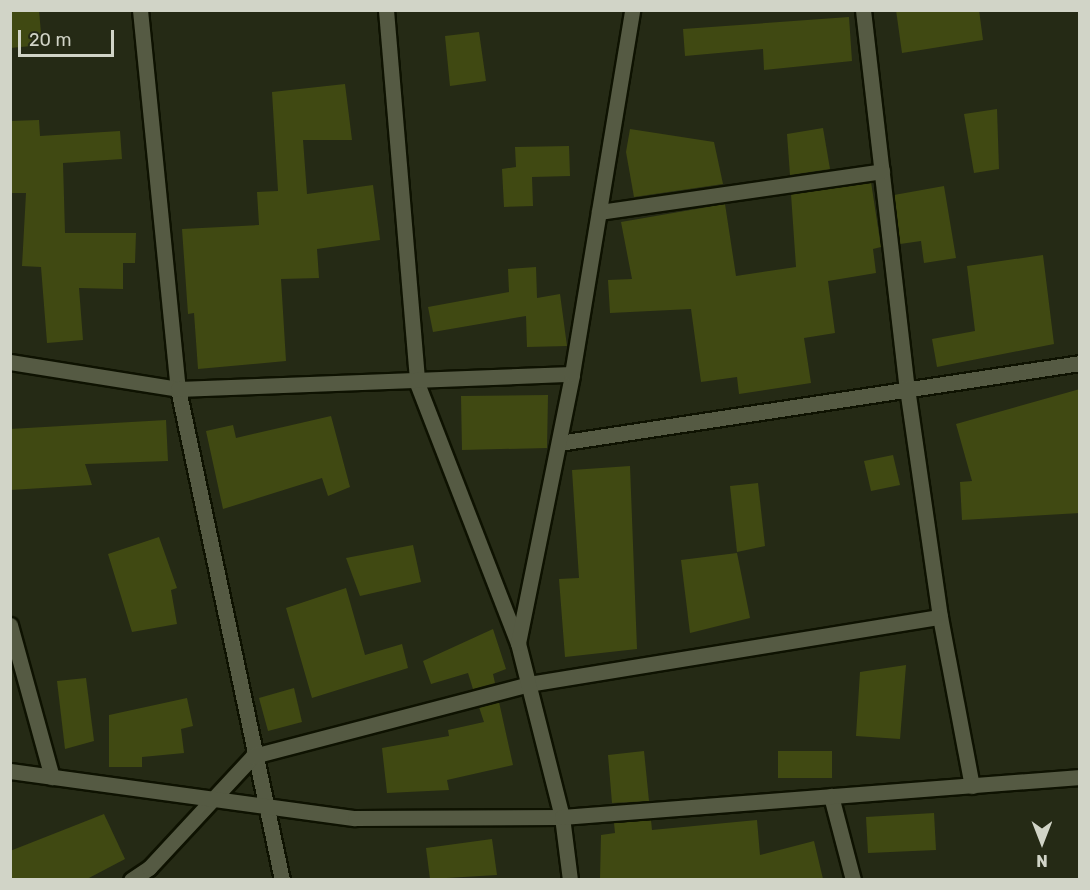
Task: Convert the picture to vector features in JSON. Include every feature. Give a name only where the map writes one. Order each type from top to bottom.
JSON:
[{"type":"street","points":[[140,10],[178,389],[253,756],[282,879]]},
{"type":"street","points":[[386,10],[417,383],[518,642],[562,817],[570,879]]},
{"type":"street","points":[[518,642],[572,374],[632,10]]},
{"type":"street","points":[[863,10],[907,388],[940,617],[972,786]]},
{"type":"street","points":[[599,212],[882,171]]},
{"type":"street","points":[[10,362],[178,389],[417,383],[572,374]]},
{"type":"street","points":[[559,443],[1080,363]]},
{"type":"street","points":[[131,879],[149,868],[253,756],[529,684],[940,617]]},
{"type":"street","points":[[10,625],[52,777]]},
{"type":"street","points":[[10,771],[356,818],[562,817],[1080,777]]},
{"type":"street","points":[[831,796],[853,879]]},
{"type":"building","points":[[10,10],[39,10],[42,45],[10,48]]},
{"type":"building","points":[[896,10],[979,10],[983,40],[902,53]]},
{"type":"building","points":[[849,17],[852,61],[764,70],[763,49],[685,56],[683,29]]},
{"type":"building","points":[[479,32],[486,81],[450,86],[445,36]]},
{"type":"building","points":[[345,84],[352,140],[303,140],[307,194],[373,185],[380,240],[317,249],[319,278],[281,279],[286,361],[198,369],[194,313],[188,314],[182,229],[259,225],[257,192],[278,191],[272,92]]},
{"type":"building","points":[[997,109],[999,169],[974,173],[964,114]]},
{"type":"building","points":[[39,120],[40,136],[120,131],[122,159],[63,163],[65,233],[136,233],[135,263],[123,263],[123,289],[79,288],[83,340],[47,343],[41,267],[22,266],[26,193],[10,193],[10,121]]},
{"type":"building","points":[[823,128],[830,169],[790,175],[787,134]]},
{"type":"building","points":[[630,129],[714,142],[723,184],[634,197],[626,152]]},
{"type":"building","points":[[569,146],[570,176],[532,177],[533,206],[504,207],[502,169],[516,167],[515,147]]},
{"type":"building","points":[[871,182],[881,247],[873,249],[876,273],[828,281],[835,333],[804,338],[811,383],[739,394],[737,377],[701,382],[691,309],[610,313],[608,280],[632,279],[621,222],[725,204],[736,276],[796,267],[791,194]]},
{"type":"building","points":[[944,186],[956,258],[924,263],[921,241],[900,244],[894,195]]},
{"type":"building","points":[[1043,255],[1054,344],[937,367],[932,339],[975,331],[967,266]]},
{"type":"building","points":[[536,267],[537,298],[560,294],[567,346],[527,347],[526,316],[433,332],[428,307],[509,292],[508,269]]},
{"type":"building","points":[[1080,389],[1080,513],[962,520],[960,482],[972,481],[956,424]]},
{"type":"building","points":[[548,395],[547,448],[462,450],[461,396]]},
{"type":"building","points":[[331,416],[350,487],[328,496],[322,478],[223,509],[206,431],[233,425],[236,438]]},
{"type":"building","points":[[166,420],[168,461],[85,464],[92,485],[10,490],[10,429]]},
{"type":"building","points":[[893,455],[900,485],[871,491],[864,461]]},
{"type":"building","points":[[630,466],[637,649],[565,657],[559,579],[579,578],[572,470]]},
{"type":"building","points":[[758,483],[765,546],[737,552],[730,486]]},
{"type":"building","points":[[159,537],[177,588],[171,590],[177,624],[132,632],[108,554]]},
{"type":"building","points":[[413,545],[421,582],[360,596],[346,558]]},
{"type":"building","points":[[737,553],[750,618],[690,633],[681,560]]},
{"type":"building","points":[[346,588],[365,655],[402,644],[408,668],[312,698],[286,608]]},
{"type":"building","points":[[493,629],[506,669],[493,674],[495,683],[473,689],[468,673],[431,684],[423,661]]},
{"type":"building","points":[[906,665],[900,739],[856,736],[860,672]]},
{"type":"building","points":[[86,678],[94,741],[65,749],[57,681]]},
{"type":"building","points":[[294,688],[302,722],[268,731],[259,698]]},
{"type":"building","points":[[187,698],[193,726],[181,729],[184,753],[142,757],[142,767],[109,767],[109,715]]},
{"type":"building","points":[[499,702],[513,765],[447,780],[449,790],[387,793],[382,748],[449,736],[448,730],[484,722],[479,707]]},
{"type":"building","points":[[644,751],[649,801],[612,803],[608,755]]},
{"type":"building","points":[[778,751],[832,751],[832,778],[778,778]]},
{"type":"building","points":[[934,813],[936,850],[868,853],[866,817]]},
{"type":"building","points":[[104,814],[125,859],[87,879],[10,879],[10,851]]},
{"type":"building","points":[[651,820],[652,830],[757,820],[760,855],[814,841],[823,879],[600,879],[601,835],[615,833],[614,823]]},
{"type":"building","points":[[492,839],[497,875],[430,879],[426,848]]}]
